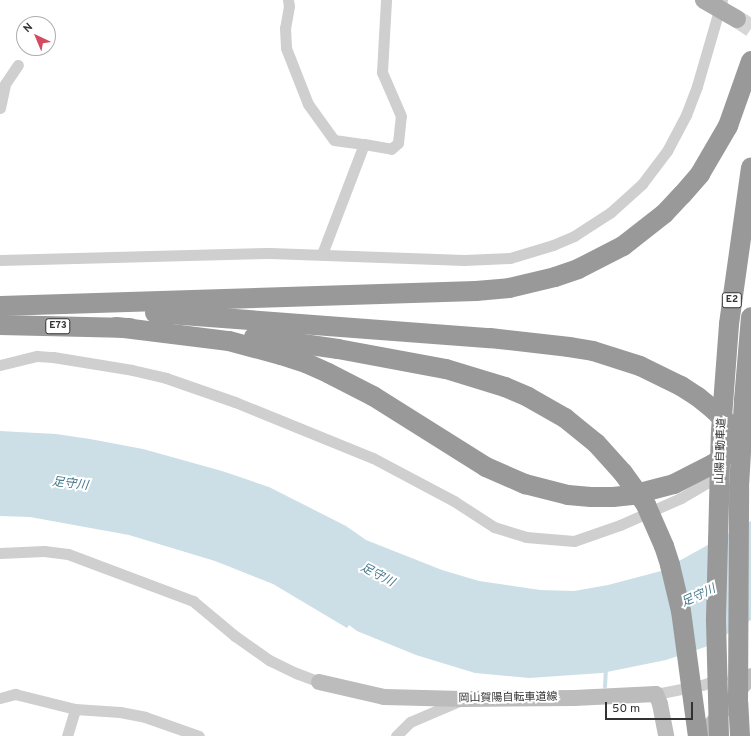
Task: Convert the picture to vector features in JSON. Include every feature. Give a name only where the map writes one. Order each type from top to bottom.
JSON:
[{"type":"highway","points":[[0,306],[476,291],[509,288],[555,278],[578,269],[623,246],[664,214],[682,195],[700,174],[728,126],[751,61]]},
{"type":"highway","name":"山陽自動車道","points":[[719,736],[716,618],[721,433],[729,324],[751,168]]},
{"type":"highway","points":[[25,306],[212,316],[490,338],[569,347],[599,353],[640,366],[682,386],[698,397],[730,424],[751,455]]},
{"type":"highway","name":"山陽自動車道","points":[[740,736],[738,703],[739,503],[744,400],[751,317]]},
{"type":"highway","name":"E73","points":[[0,325],[116,327]]},
{"type":"highway","points":[[116,327],[229,342],[306,363],[373,396],[486,467],[525,484],[568,495],[613,497],[632,495],[674,484],[713,464],[731,452],[751,434]]},
{"type":"highway","points":[[116,327],[192,331],[284,340],[392,358],[446,369],[505,387],[549,408],[581,430],[611,458],[623,473],[646,506],[664,546],[681,611],[698,736]]},
{"type":"main road","points":[[704,0],[721,4],[737,19]]},
{"type":"main road","points":[[702,736],[751,676]]},
{"type":"main road","name":"岡山賀陽自転車道線","points":[[319,682],[384,697],[462,699],[574,698],[656,694]]},
{"type":"main road","points":[[656,694],[660,704],[666,736]]},
{"type":"street","points":[[288,0],[289,6],[285,28],[286,48],[308,104],[334,140],[391,149],[398,143],[401,116],[382,72],[386,0]]},
{"type":"street","points":[[0,260],[170,254],[322,254],[464,260],[510,258],[553,245],[595,224],[611,212],[642,184],[667,151],[686,114],[697,86],[721,4]]},
{"type":"street","points":[[0,108],[5,84],[18,65]]},
{"type":"street","points":[[322,254],[364,144]]},
{"type":"street","points":[[0,365],[38,356],[53,357],[132,370],[166,378],[236,402],[373,458],[454,501],[494,527],[526,537],[574,541],[620,525],[680,498],[751,455]]},
{"type":"street","points":[[0,553],[44,551],[68,554],[193,601],[259,654],[296,673],[319,682]]},
{"type":"street","points":[[656,694],[702,685],[751,669]]},
{"type":"street","points":[[0,698],[15,694],[75,709],[120,712],[145,717],[199,736]]},
{"type":"street","points":[[396,736],[410,722],[462,699]]},
{"type":"street","points":[[67,736],[75,709]]},
{"type":"water","name":"足守川","points":[[0,431],[56,434],[90,439],[143,449],[222,471],[269,487],[346,526],[366,540],[442,570],[479,581],[540,590],[574,591],[608,585],[661,571],[751,521],[751,620],[705,647],[666,660],[602,673],[529,678],[475,673],[416,655],[357,631],[349,625],[347,628],[273,584],[215,561],[129,535],[30,517],[0,516]]},
{"type":"waterway","points":[[605,687],[606,668]]},
{"type":"tunnel","points":[[737,19],[751,28]]}]
